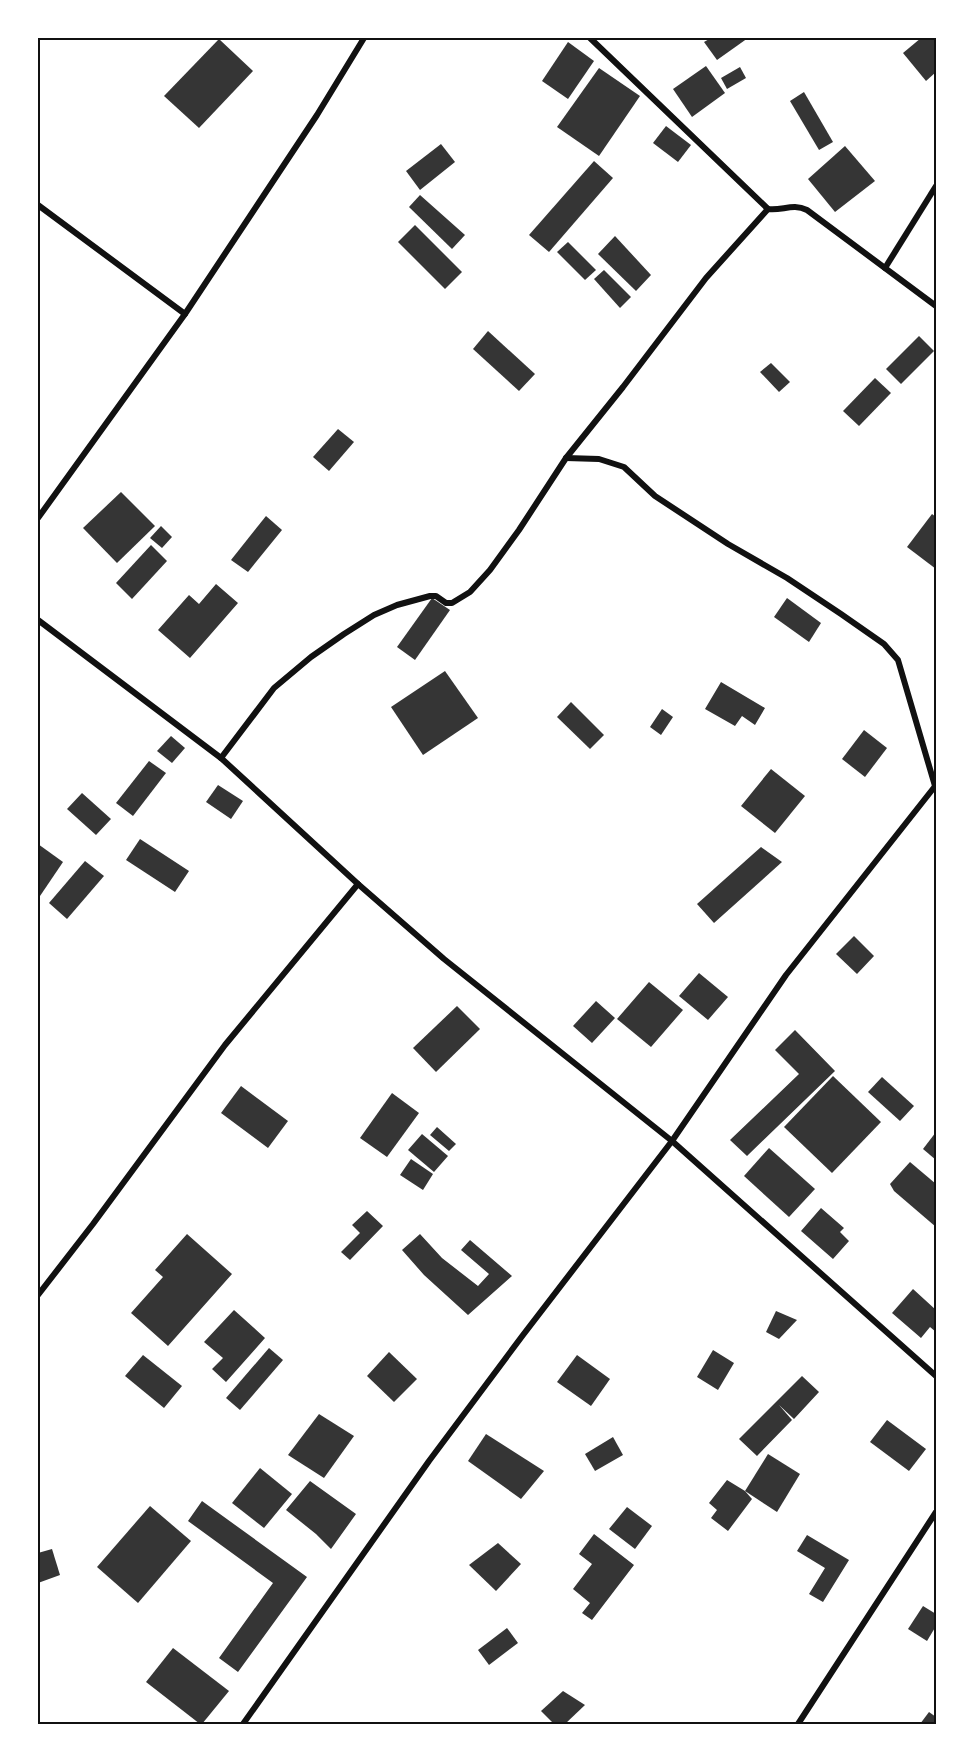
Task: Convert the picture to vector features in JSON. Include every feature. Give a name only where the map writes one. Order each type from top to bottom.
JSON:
[{"type":"street","points":[[38,518],[185,314],[317,115],[364,38]]},
{"type":"street","points":[[590,38],[768,209],[776,210],[793,206],[807,210],[936,306]]},
{"type":"street","points":[[885,268],[936,186]]},
{"type":"street","points":[[38,205],[185,314]]},
{"type":"street","points":[[221,758],[274,688],[311,657],[344,634],[374,615],[397,605],[430,596],[436,596],[446,603],[452,603],[470,592],[490,570],[519,530],[566,458],[706,278],[768,209]]},
{"type":"street","points":[[243,1725],[442,1443],[672,1140],[786,975],[936,786],[898,660],[884,644],[787,578],[728,544],[655,496],[624,467],[599,459],[566,458]]},
{"type":"street","points":[[38,620],[221,758],[358,884],[444,959],[672,1140],[936,1376]]},
{"type":"street","points":[[38,1295],[225,1045],[358,884]]},
{"type":"street","points":[[798,1725],[936,1512]]},
{"type":"building","points":[[711,38],[748,38],[717,60],[704,42]]},
{"type":"building","points":[[921,38],[936,38],[936,72],[926,81],[903,53]]},
{"type":"building","points":[[219,39],[253,71],[199,128],[164,96]]},
{"type":"building","points":[[568,42],[594,61],[568,99],[542,81]]},
{"type":"building","points":[[706,66],[725,93],[692,117],[673,89]]},
{"type":"building","points":[[740,67],[746,78],[727,89],[721,78]]},
{"type":"building","points":[[599,68],[640,96],[599,156],[557,127]]},
{"type":"building","points":[[804,92],[833,142],[819,150],[790,101]]},
{"type":"building","points":[[666,126],[691,145],[678,162],[653,143]]},
{"type":"building","points":[[441,144],[455,162],[420,190],[406,171]]},
{"type":"building","points":[[845,146],[875,181],[835,212],[808,179]]},
{"type":"building","points":[[594,161],[613,178],[549,252],[529,235]]},
{"type":"building","points":[[420,195],[465,235],[452,249],[409,207]]},
{"type":"building","points":[[415,225],[462,272],[445,289],[398,242]]},
{"type":"building","points":[[615,236],[651,275],[636,291],[598,254]]},
{"type":"building","points":[[568,242],[596,270],[585,280],[557,252]]},
{"type":"building","points":[[604,270],[631,297],[620,308],[594,279]]},
{"type":"building","points":[[488,331],[535,374],[519,391],[473,349]]},
{"type":"building","points":[[919,336],[934,351],[901,384],[886,369]]},
{"type":"building","points":[[771,363],[790,382],[779,392],[760,372]]},
{"type":"building","points":[[875,378],[891,393],[859,426],[843,411]]},
{"type":"building","points":[[338,429],[354,442],[329,471],[313,457]]},
{"type":"building","points":[[121,492],[155,526],[117,563],[83,528]]},
{"type":"building","points":[[932,514],[936,517],[936,569],[907,547]]},
{"type":"building","points":[[266,516],[282,530],[248,572],[231,560]]},
{"type":"building","points":[[161,526],[172,537],[162,548],[150,538]]},
{"type":"building","points":[[151,545],[167,561],[132,599],[116,583]]},
{"type":"building","points":[[216,584],[238,603],[190,658],[158,630],[189,595],[199,604]]},
{"type":"building","points":[[432,598],[450,610],[415,660],[397,647]]},
{"type":"building","points":[[787,598],[821,623],[809,642],[774,617]]},
{"type":"building","points":[[445,671],[478,718],[423,755],[391,707]]},
{"type":"building","points":[[721,682],[765,708],[755,725],[742,716],[735,726],[705,709]]},
{"type":"building","points":[[571,702],[604,735],[590,749],[557,717]]},
{"type":"building","points":[[662,709],[673,717],[661,735],[650,727]]},
{"type":"building","points":[[864,730],[887,748],[865,777],[842,759]]},
{"type":"building","points":[[171,736],[185,748],[172,763],[157,751]]},
{"type":"building","points":[[149,761],[166,773],[133,816],[116,803]]},
{"type":"building","points":[[771,769],[805,796],[775,833],[741,806]]},
{"type":"building","points":[[218,785],[243,801],[231,819],[206,802]]},
{"type":"building","points":[[82,793],[111,819],[96,835],[67,809]]},
{"type":"building","points":[[140,839],[189,871],[175,892],[126,860]]},
{"type":"building","points":[[38,844],[63,862],[38,899]]},
{"type":"building","points":[[761,847],[782,862],[714,923],[697,904]]},
{"type":"building","points":[[85,861],[104,876],[67,919],[49,903]]},
{"type":"building","points":[[854,936],[874,956],[857,974],[836,954]]},
{"type":"building","points":[[699,973],[728,997],[708,1020],[679,996]]},
{"type":"building","points":[[649,982],[683,1010],[651,1047],[617,1019]]},
{"type":"building","points":[[596,1001],[615,1018],[592,1043],[573,1026]]},
{"type":"building","points":[[457,1006],[480,1029],[436,1072],[413,1048]]},
{"type":"building","points":[[795,1030],[835,1071],[747,1156],[730,1140],[799,1074],[775,1050]]},
{"type":"building","points":[[833,1076],[881,1122],[832,1173],[784,1127]]},
{"type":"building","points":[[882,1077],[914,1106],[900,1121],[868,1092]]},
{"type":"building","points":[[241,1086],[288,1121],[268,1148],[221,1113]]},
{"type":"building","points":[[392,1093],[419,1113],[387,1157],[360,1138]]},
{"type":"building","points":[[437,1127],[456,1144],[449,1151],[430,1135]]},
{"type":"building","points":[[936,1132],[936,1160],[923,1149]]},
{"type":"building","points":[[422,1134],[448,1156],[434,1172],[408,1150]]},
{"type":"building","points":[[769,1148],[815,1189],[789,1217],[744,1176]]},
{"type":"building","points":[[411,1159],[433,1174],[423,1190],[400,1175]]},
{"type":"building","points":[[910,1162],[936,1184],[936,1227],[894,1191],[890,1184]]},
{"type":"building","points":[[821,1208],[844,1228],[840,1232],[849,1241],[833,1259],[801,1231]]},
{"type":"building","points":[[367,1211],[383,1226],[350,1260],[341,1252],[360,1233],[352,1225]]},
{"type":"building","points":[[187,1234],[232,1274],[168,1346],[131,1313],[163,1277],[155,1270]]},
{"type":"building","points":[[420,1234],[442,1258],[478,1286],[489,1274],[461,1250],[470,1240],[512,1276],[468,1315],[424,1275],[402,1250]]},
{"type":"building","points":[[913,1289],[936,1310],[936,1332],[930,1327],[921,1338],[892,1313]]},
{"type":"building","points":[[234,1310],[265,1338],[226,1382],[212,1369],[223,1358],[204,1342]]},
{"type":"building","points":[[776,1311],[797,1320],[779,1339],[766,1332]]},
{"type":"building","points":[[269,1348],[283,1360],[240,1410],[226,1398]]},
{"type":"building","points":[[713,1350],[734,1363],[718,1390],[697,1377]]},
{"type":"building","points":[[389,1352],[417,1379],[394,1402],[367,1376]]},
{"type":"building","points":[[143,1355],[182,1386],[164,1408],[125,1376]]},
{"type":"building","points":[[577,1355],[610,1379],[591,1406],[557,1382]]},
{"type":"building","points":[[802,1376],[819,1392],[794,1419],[779,1405],[792,1420],[757,1456],[739,1439]]},
{"type":"building","points":[[319,1414],[354,1436],[324,1478],[288,1455]]},
{"type":"building","points":[[887,1420],[926,1449],[909,1471],[870,1442]]},
{"type":"building","points":[[486,1434],[544,1471],[521,1499],[468,1461]]},
{"type":"building","points":[[613,1437],[623,1455],[595,1471],[585,1454]]},
{"type":"building","points":[[768,1454],[800,1474],[777,1512],[745,1491]]},
{"type":"building","points":[[260,1468],[292,1494],[264,1528],[232,1503]]},
{"type":"building","points":[[727,1480],[745,1491],[752,1499],[728,1531],[711,1518],[717,1510],[709,1503]]},
{"type":"building","points":[[310,1481],[356,1514],[331,1549],[286,1510]]},
{"type":"building","points":[[202,1501],[307,1577],[238,1672],[219,1658],[273,1583],[188,1521]]},
{"type":"building","points":[[150,1506],[191,1541],[138,1603],[97,1567]]},
{"type":"building","points":[[627,1507],[652,1526],[635,1549],[609,1529]]},
{"type":"building","points":[[594,1534],[634,1565],[592,1620],[582,1613],[590,1603],[573,1589],[592,1564],[579,1554]]},
{"type":"building","points":[[807,1535],[849,1560],[823,1602],[809,1594],[825,1568],[797,1551]]},
{"type":"building","points":[[498,1543],[521,1564],[496,1591],[469,1565]]},
{"type":"building","points":[[52,1549],[60,1575],[38,1583],[38,1553]]},
{"type":"building","points":[[923,1606],[936,1614],[936,1626],[927,1641],[908,1629]]},
{"type":"building","points":[[507,1628],[518,1643],[489,1665],[478,1650]]},
{"type":"building","points":[[173,1648],[229,1691],[202,1724],[146,1682]]},
{"type":"building","points":[[563,1691],[585,1705],[565,1724],[554,1724],[541,1711]]},
{"type":"building","points":[[929,1712],[936,1717],[936,1724],[920,1724]]}]
